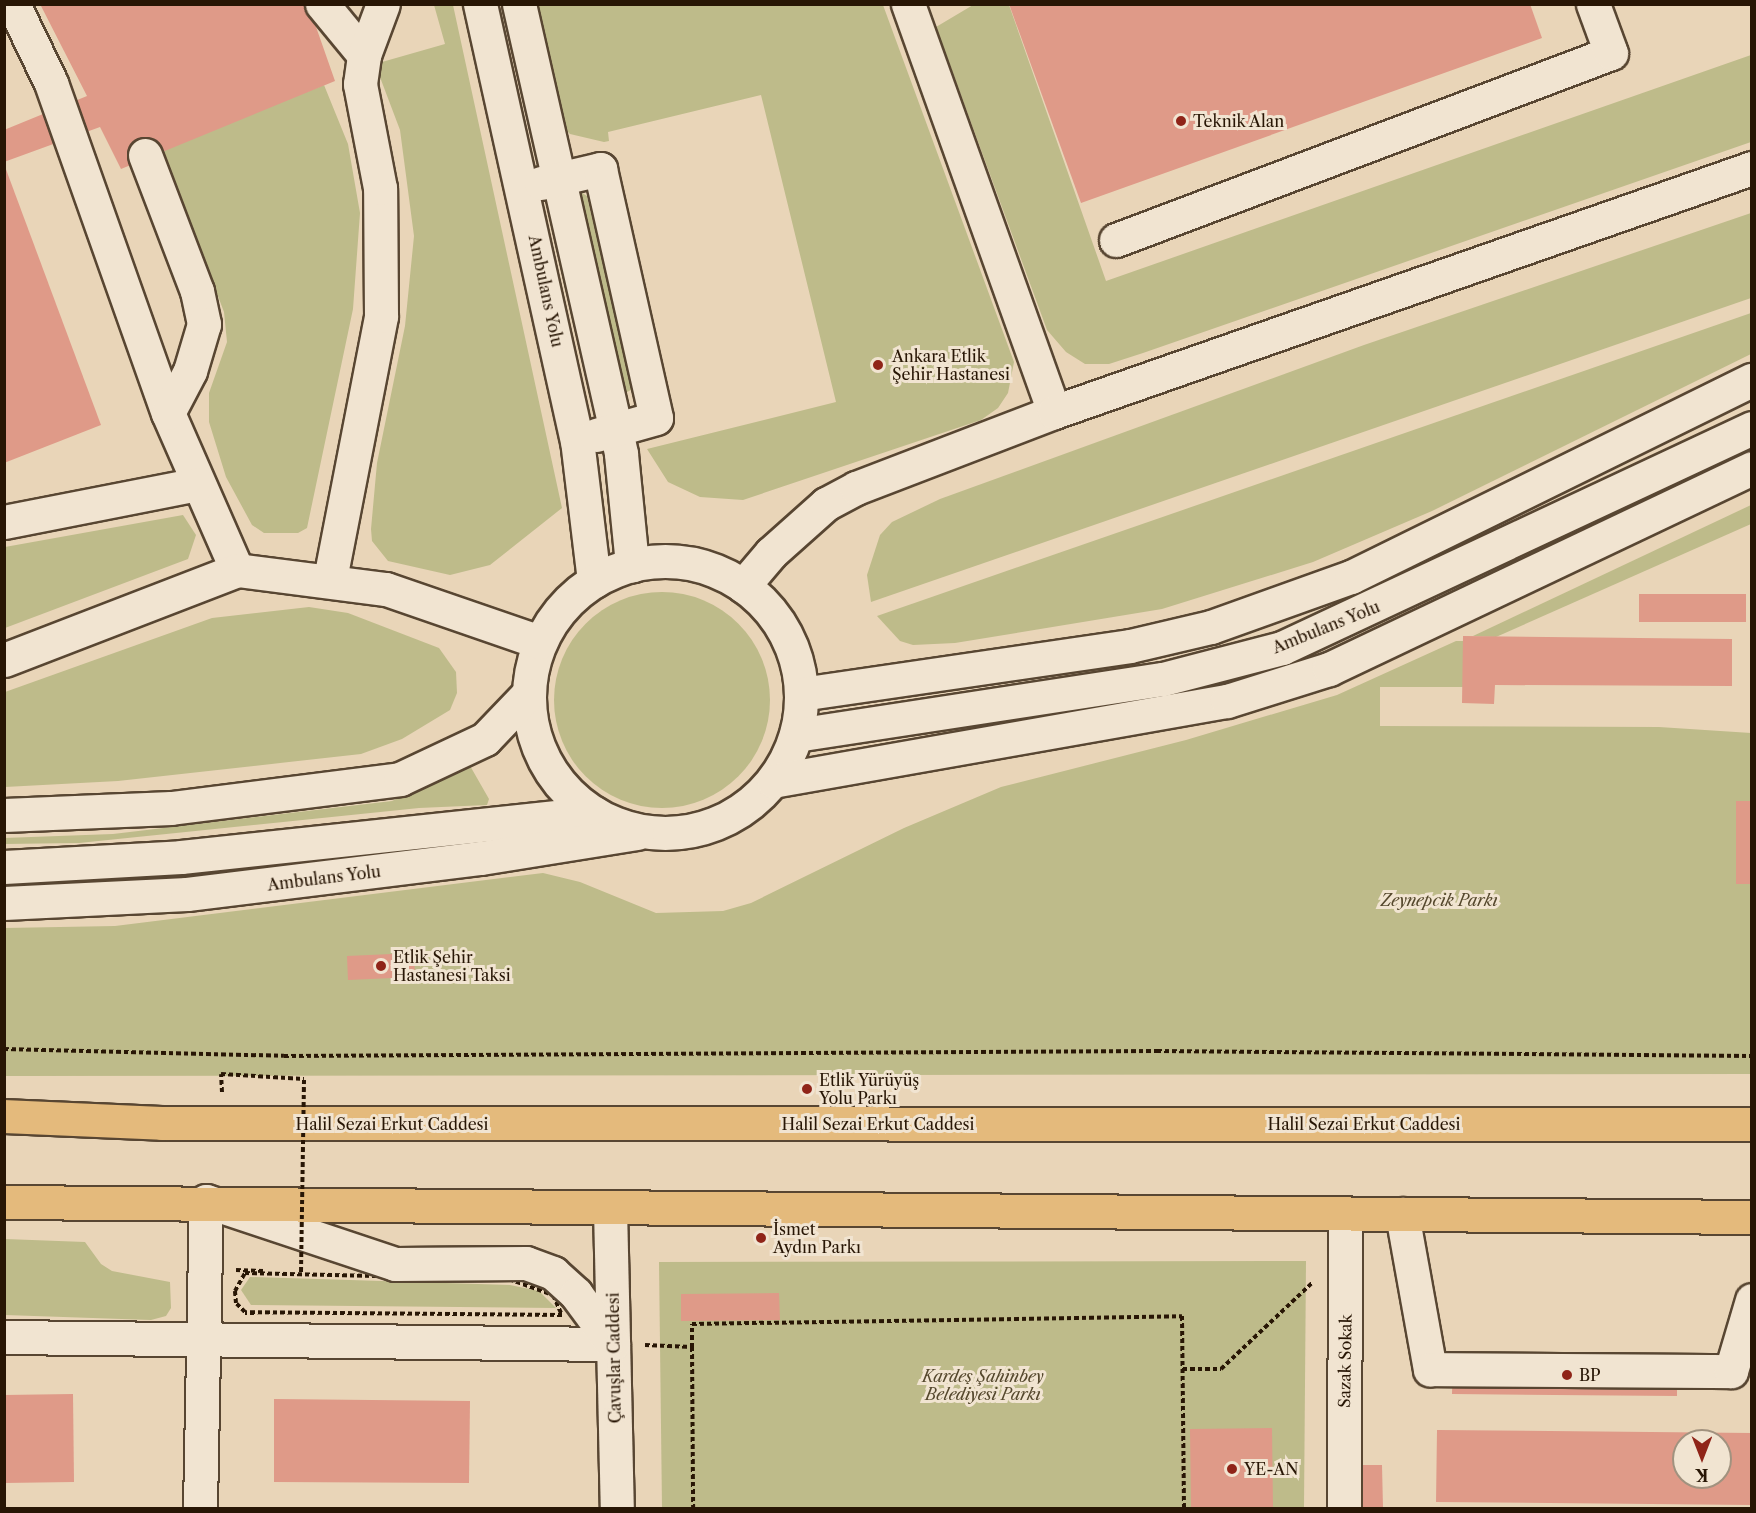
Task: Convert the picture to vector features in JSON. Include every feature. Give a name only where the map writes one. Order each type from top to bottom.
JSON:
[{"type":"main road","name":"Halil Sezai Erkut Caddesi","points":[[4,1116],[162,1123],[1752,1124]]},
{"type":"main road","points":[[4,1202],[206,1201],[610,1208],[1752,1217]]},
{"type":"street","points":[[13,4],[60,106],[168,413],[197,484],[237,570]]},
{"type":"street","points":[[321,4],[364,55]]},
{"type":"street","points":[[330,579],[381,316],[380,188],[363,115],[364,55],[383,4]]},
{"type":"street","points":[[480,4],[541,183]]},
{"type":"street","points":[[493,4],[541,183],[595,434],[610,574]]},
{"type":"street","points":[[519,4],[541,183]]},
{"type":"street","points":[[908,4],[1054,412]]},
{"type":"street","points":[[1116,240],[1611,53],[1593,4]]},
{"type":"street","points":[[145,155],[196,291],[204,324],[190,371],[168,413]]},
{"type":"street","points":[[743,586],[771,554],[826,504],[856,488],[1054,412],[1752,168]]},
{"type":"street","points":[[541,183],[600,169],[656,418],[595,434]]},
{"type":"street","points":[[801,694],[1130,646],[1211,627],[1361,572],[1752,380]]},
{"type":"street","name":"Ambulans Yolu","points":[[796,735],[1163,679],[1282,648],[1752,428]]},
{"type":"street","points":[[773,781],[1227,701],[1329,669],[1752,468]]},
{"type":"street","points":[[4,522],[197,484]]},
{"type":"street","points":[[673,561],[705,567],[743,586],[782,627],[795,656],[801,694],[796,735],[773,781],[750,804],[722,821],[682,833],[641,832],[594,813],[568,794],[544,762],[530,723],[527,695],[540,642],[562,608],[610,574],[673,561]]},
{"type":"street","points":[[4,660],[237,570],[330,579],[386,590],[540,642]]},
{"type":"street","points":[[4,815],[171,808],[400,779],[485,739],[527,695]]},
{"type":"street","points":[[4,867],[182,857],[594,813]]},
{"type":"street","name":"Ambulans Yolu","points":[[4,903],[187,894],[481,858],[641,832]]},
{"type":"street","points":[[200,1509],[206,1201],[395,1264],[526,1263],[553,1273],[576,1294],[613,1344]]},
{"type":"street","name":"Çavuşlar Caddesi","points":[[610,1208],[617,1509]]},
{"type":"street","name":"Sazak Sokak","points":[[1344,1509],[1347,1248],[1345,1214]]},
{"type":"street","points":[[1402,1214],[1430,1369],[1731,1371],[1752,1300]]},
{"type":"street","points":[[4,1337],[613,1344]]},
{"type":"path","points":[[4,1049],[284,1056],[1145,1051],[1752,1056]]},
{"type":"path","points":[[221,1074],[304,1079],[301,1272],[227,1269]]},
{"type":"path","points":[[1183,1369],[1221,1369],[1347,1248]]},
{"type":"path","points":[[693,1509],[692,1324],[1182,1316],[1184,1509]]},
{"type":"path","points":[[613,1344],[692,1347]]},
{"type":"green space","points":[[544,4],[883,5],[1014,362],[1008,393],[998,408],[981,420],[743,500],[700,497],[668,482],[647,449],[836,402],[761,95],[608,132],[609,141],[604,142],[570,134],[563,127],[534,8]]},
{"type":"green space","points":[[434,5],[453,5],[562,508],[490,565],[450,575],[388,561],[372,541],[371,529],[377,463],[405,326],[414,236],[400,130],[375,64],[445,44]]},
{"type":"green space","points":[[973,5],[1009,5],[1106,281],[1751,55],[1751,142],[1143,353],[1109,364],[1085,364],[1066,352],[1047,330],[936,27]]},
{"type":"green space","points":[[324,85],[348,144],[360,213],[353,309],[307,528],[298,533],[264,533],[252,525],[226,477],[209,422],[209,393],[227,342],[224,312],[162,149]]},
{"type":"green space","points":[[579,191],[587,196],[631,384],[631,390],[623,394],[575,192]]},
{"type":"green space","points":[[1751,213],[1751,298],[871,602],[867,575],[880,535],[892,522],[940,499],[1364,345]]},
{"type":"green space","points":[[1751,313],[1751,354],[1432,511],[1313,562],[1162,609],[955,643],[913,645],[900,641],[877,616]]},
{"type":"green space","points":[[1751,505],[1751,524],[1496,637],[1473,636]]},
{"type":"green space","points":[[183,515],[196,535],[188,559],[5,628],[5,547]]},
{"type":"green space","points":[[662,592],[683,594],[703,600],[722,610],[738,624],[752,640],[762,659],[768,679],[770,700],[768,721],[762,741],[752,760],[738,776],[722,790],[703,800],[683,806],[662,808],[641,806],[621,800],[602,790],[586,776],[572,760],[562,741],[556,721],[554,700],[556,679],[562,659],[572,640],[586,624],[602,610],[621,600],[641,594]]},
{"type":"green space","points":[[309,607],[348,613],[439,648],[456,672],[457,693],[450,710],[402,739],[361,754],[118,781],[5,787],[5,692],[212,618]]},
{"type":"green space","name":"Zeynepcik Parkı","points":[[1456,641],[1463,641],[1463,687],[1380,687],[1380,726],[1659,727],[1751,733],[1751,1074],[5,1076],[5,928],[115,926],[543,873],[580,882],[656,913],[723,911],[751,903],[904,828],[1001,787],[1186,740],[1337,695]]},
{"type":"green space","points":[[469,764],[489,799],[487,805],[419,808],[79,843],[5,844],[4,838],[113,834],[392,801]]},
{"type":"green space","points":[[5,1239],[85,1242],[101,1264],[112,1271],[170,1282],[171,1308],[166,1316],[151,1320],[5,1315]]},
{"type":"green space","name":"Kardeş Şahinbey Belediyesi Parkı","points":[[1306,1261],[1304,1508],[662,1508],[659,1262]]},
{"type":"green space","points":[[250,1277],[510,1285],[539,1291],[556,1308],[251,1305],[241,1290]]},
{"type":"building","points":[[40,4],[308,4],[335,81],[121,169],[100,127],[4,162],[4,130],[87,96]]},
{"type":"building","name":"Teknik Alan","points":[[1009,4],[1530,4],[1542,38],[1081,203]]},
{"type":"building","points":[[4,164],[101,425],[4,463]]},
{"type":"building","points":[[1639,594],[1746,594],[1746,622],[1639,622]]},
{"type":"building","points":[[1463,636],[1732,639],[1732,686],[1495,685],[1494,704],[1462,703]]},
{"type":"building","points":[[1736,801],[1752,801],[1752,884],[1736,884]]},
{"type":"building","name":"Etlik Şehir Hastanesi Taksi","points":[[414,953],[415,977],[348,980],[347,956]]},
{"type":"building","points":[[779,1293],[780,1320],[681,1321],[681,1294]]},
{"type":"building","points":[[1453,1352],[1677,1354],[1677,1396],[1452,1394]]},
{"type":"building","points":[[73,1394],[74,1482],[4,1483],[4,1395]]},
{"type":"building","points":[[274,1399],[470,1401],[469,1483],[274,1482]]},
{"type":"building","name":"YE-AN","points":[[1272,1428],[1273,1508],[1191,1508],[1190,1429]]},
{"type":"building","points":[[1437,1430],[1672,1432],[1672,1489],[1732,1489],[1732,1433],[1752,1433],[1752,1505],[1436,1502]]},
{"type":"building","points":[[1355,1465],[1382,1465],[1383,1508],[1356,1508]]},
{"type":"place","name":"Teknik Alan","points":[[1181,121]]},
{"type":"place","name":"Ankara Etlik Şehir Hastanesi","points":[[878,365]]},
{"type":"place","name":"Etlik Şehir Hastanesi Taksi","points":[[381,966]]},
{"type":"place","name":"Etlik Yürüyüş Yolu Parkı","points":[[807,1089]]},
{"type":"place","name":"İsmet Aydın Parkı","points":[[761,1238]]},
{"type":"place","name":"BP","points":[[1567,1375]]},
{"type":"place","name":"YE-AN","points":[[1232,1469]]}]
